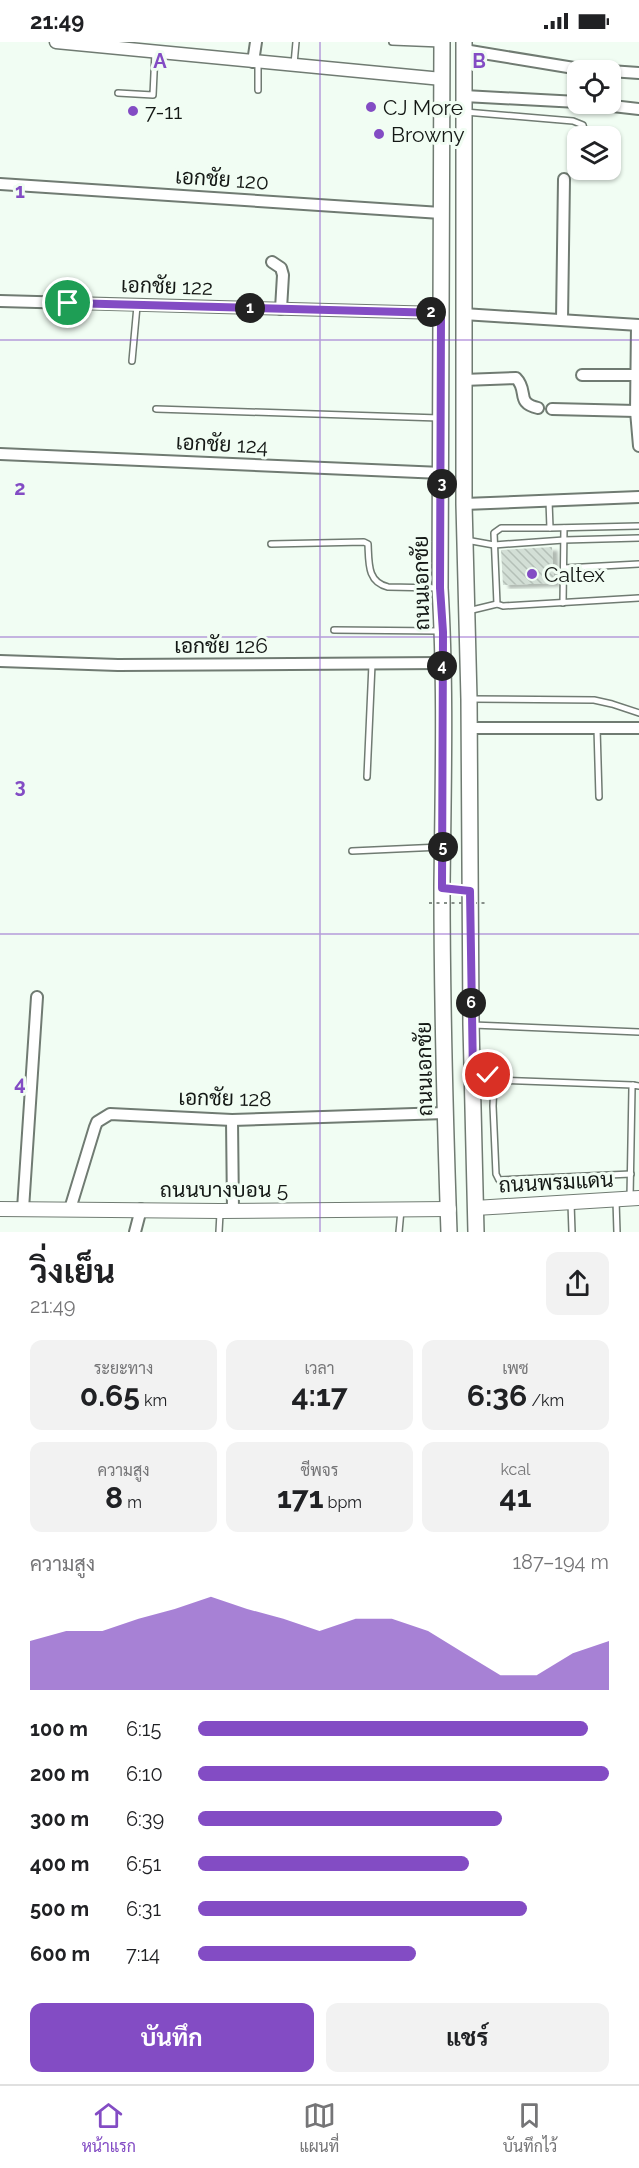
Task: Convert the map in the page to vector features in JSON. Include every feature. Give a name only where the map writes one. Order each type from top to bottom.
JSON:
[{"type":"main road","name":"ถนนเอกชัย","points":[[442,43],[440,588],[443,632],[442,888],[449,1232]]},
{"type":"main road","points":[[464,46],[464,504],[476,1232]]},
{"type":"main road","points":[[442,888],[470,891]]},
{"type":"main road","name":"ถนนพรมแดน","points":[[475,1208],[635,1198]]},
{"type":"main road","points":[[449,1209],[475,1208]]},
{"type":"main road","name":"ถนนบางบอน 5","points":[[0,1209],[226,1211],[449,1209]]},
{"type":"street","points":[[56,42],[442,79]]},
{"type":"street","points":[[255,62],[256,42]]},
{"type":"street","points":[[464,46],[567,67]]},
{"type":"street","points":[[621,72],[639,73]]},
{"type":"street","points":[[464,96],[567,101]]},
{"type":"street","points":[[621,107],[639,109]]},
{"type":"street","points":[[562,321],[564,179]]},
{"type":"street","name":"เอกชัย 120","points":[[0,184],[441,213]]},
{"type":"street","points":[[272,262],[280,268],[283,275],[281,309]]},
{"type":"street","name":"เอกชัย 122","points":[[0,301],[441,313]]},
{"type":"street","points":[[463,314],[638,325],[636,411],[639,446]]},
{"type":"street","points":[[582,375],[636,375]]},
{"type":"street","points":[[463,380],[516,378],[522,385],[525,402],[538,408]]},
{"type":"street","points":[[552,409],[636,411]]},
{"type":"street","name":"เอกชัย 124","points":[[0,454],[442,473]]},
{"type":"street","points":[[464,504],[639,497]]},
{"type":"street","name":"เอกชัย 126","points":[[0,661],[118,665],[442,663]]},
{"type":"street","points":[[468,728],[639,728]]},
{"type":"street","points":[[23,1209],[37,997]]},
{"type":"street","name":"เอกชัย 128","points":[[70,1209],[95,1127],[102,1118],[110,1114],[232,1120],[445,1113]]},
{"type":"street","points":[[226,1211],[232,1120]]},
{"type":"street","points":[[135,1232],[141,1209]]},
{"type":"lane","points":[[294,66],[296,42]]},
{"type":"lane","points":[[392,42],[442,43]]},
{"type":"lane","points":[[118,93],[153,95],[155,52]]},
{"type":"lane","points":[[255,62],[258,90]]},
{"type":"lane","points":[[463,112],[573,121],[583,126]]},
{"type":"lane","points":[[132,361],[137,305]]},
{"type":"lane","points":[[156,409],[440,418]]},
{"type":"lane","points":[[549,501],[549,528]]},
{"type":"lane","points":[[497,604],[494,533],[501,528],[639,526]]},
{"type":"lane","points":[[563,603],[564,528]]},
{"type":"lane","points":[[465,540],[494,545],[639,538]]},
{"type":"lane","points":[[271,544],[364,542],[368,544],[370,575],[380,585],[440,588]]},
{"type":"lane","points":[[564,568],[639,564]]},
{"type":"lane","points":[[467,612],[497,604],[639,598]]},
{"type":"lane","points":[[334,630],[443,632]]},
{"type":"lane","points":[[367,777],[372,664]]},
{"type":"lane","points":[[469,699],[594,700],[639,713]]},
{"type":"lane","points":[[597,728],[599,797]]},
{"type":"lane","points":[[352,851],[443,847]]},
{"type":"lane","points":[[471,1025],[639,1032]]},
{"type":"lane","points":[[473,1075],[488,1075],[494,1080],[636,1085],[631,1174],[635,1198]]},
{"type":"lane","points":[[494,1080],[496,1174],[499,1180],[631,1174]]},
{"type":"lane","points":[[616,1200],[617,1232]]},
{"type":"lane","points":[[571,1203],[572,1232]]},
{"type":"lane","points":[[399,1232],[401,1209]]},
{"type":"lane","points":[[219,1232],[226,1211]]},
{"type":"path","points":[[429,903],[485,903]]},
{"type":"building","points":[[552,547],[554,583],[503,585],[501,550]]},
{"type":"place","name":"CJ More","points":[[371,107]]},
{"type":"place","name":"7-11","points":[[133,111]]},
{"type":"place","name":"Browny","points":[[379,134]]},
{"type":"place","name":"Caltex","points":[[532,574]]},
{"type":"route","points":[[68,303],[441,313],[442,888],[470,891],[473,1075],[488,1075]]}]
